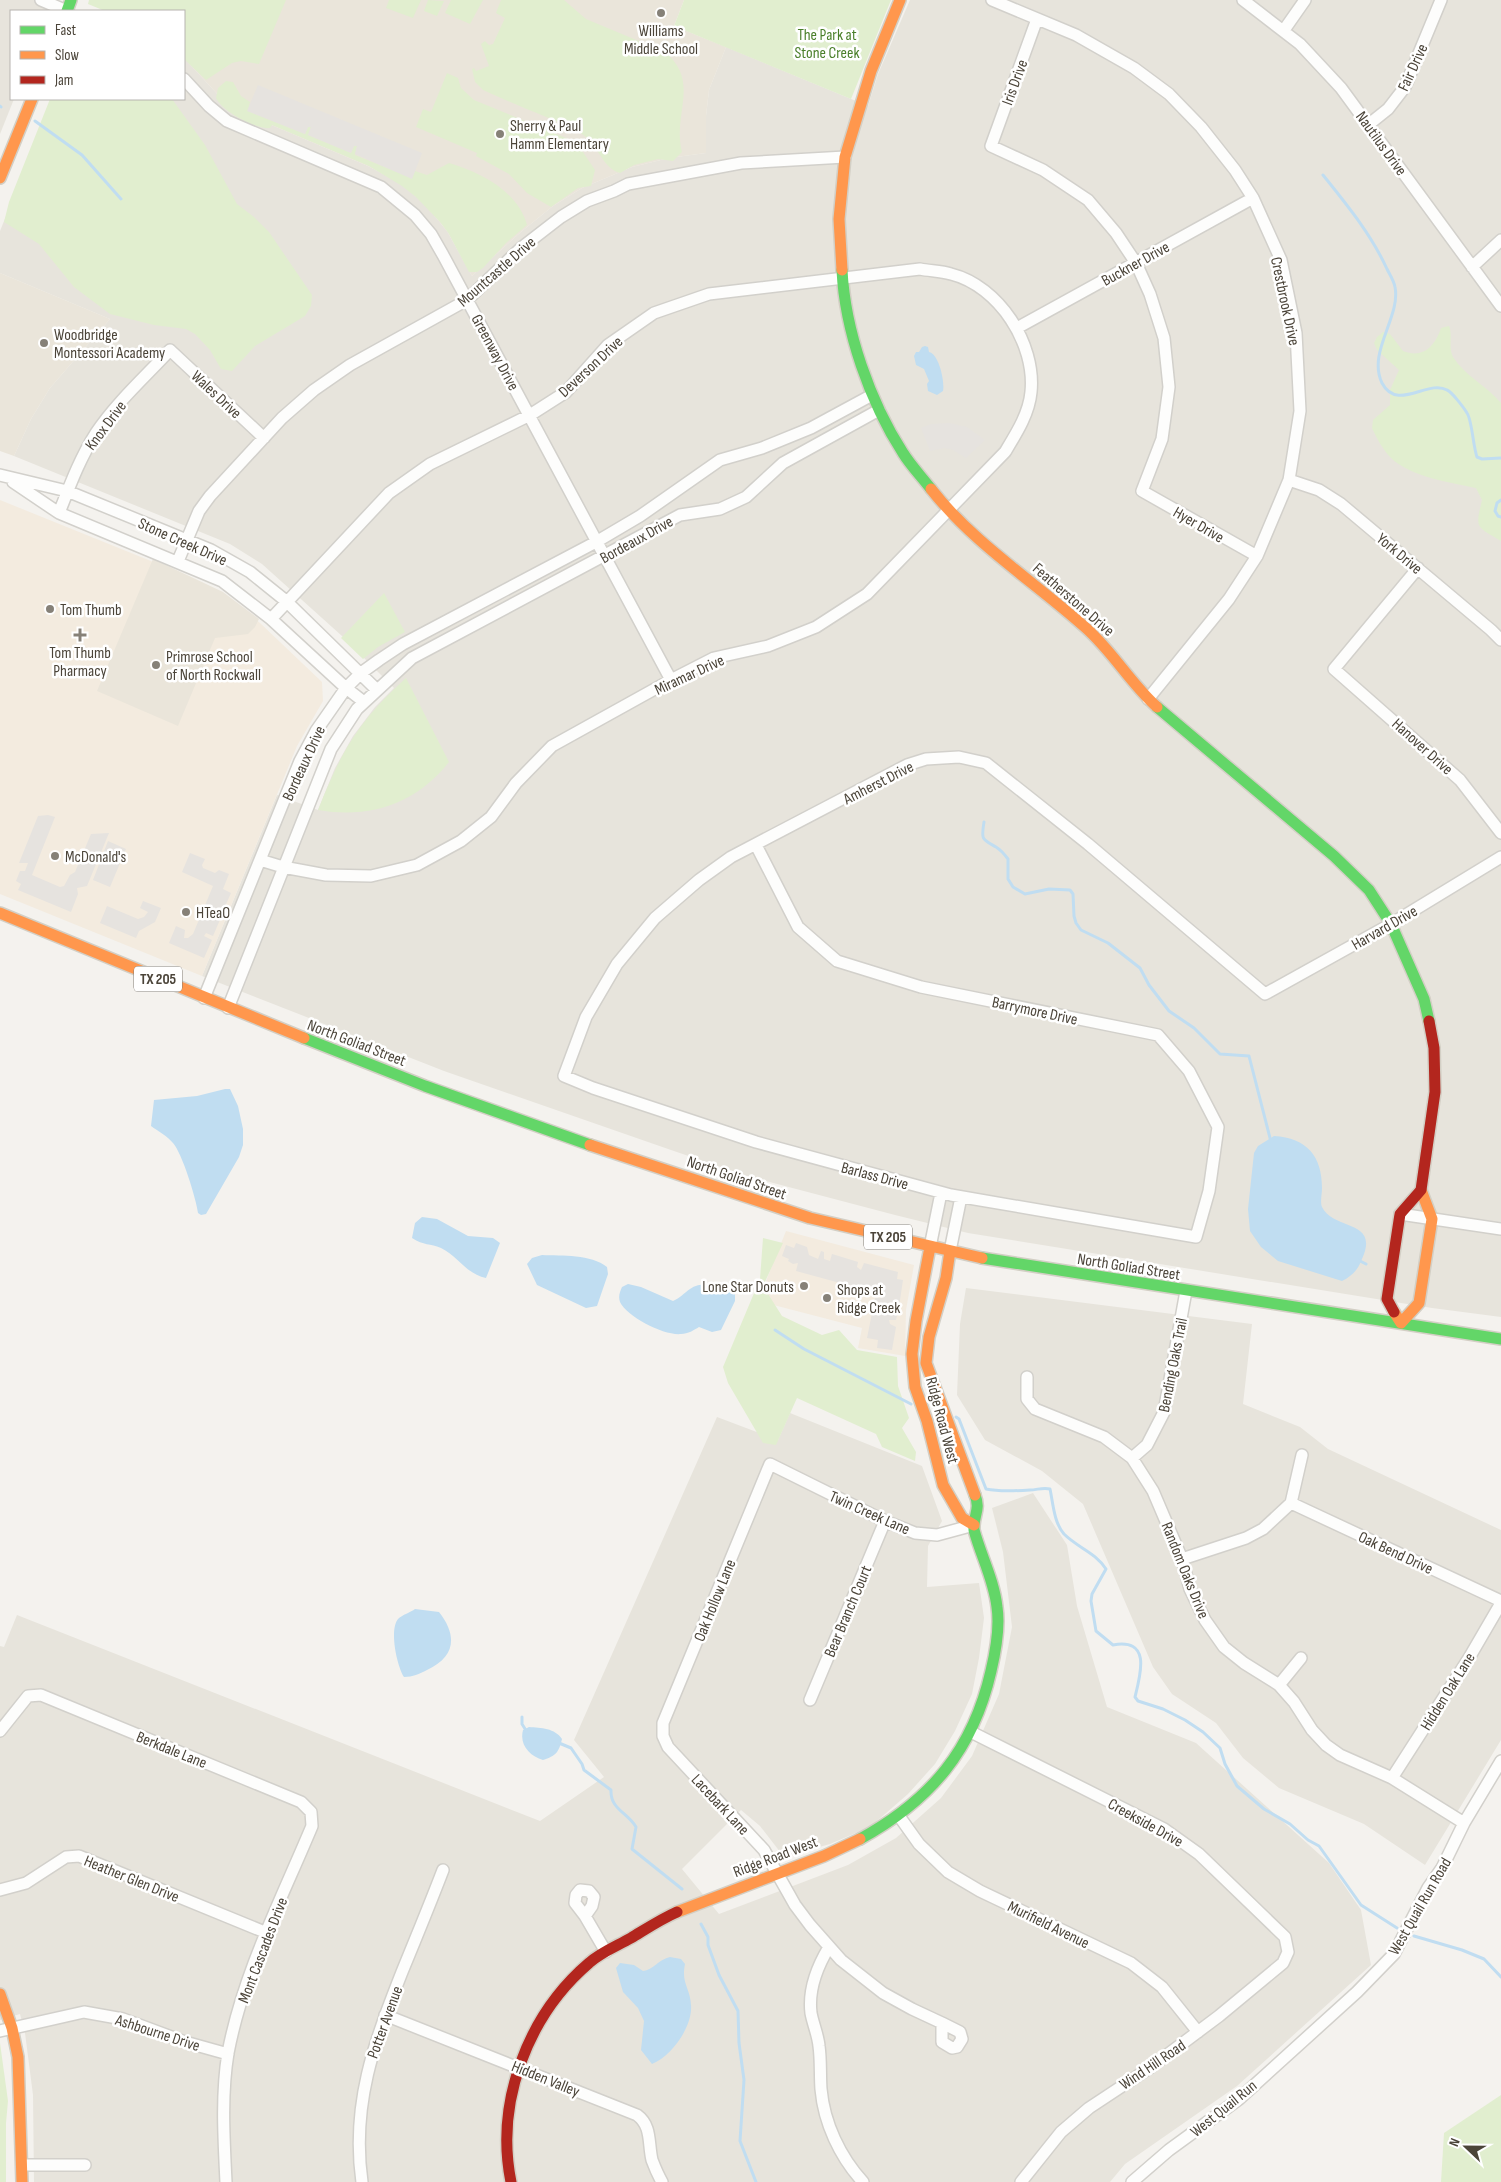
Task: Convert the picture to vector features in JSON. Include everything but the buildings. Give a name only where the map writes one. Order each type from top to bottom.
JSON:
[{"type":"street","points":[[40,0],[65,10]]},
{"type":"street","name":"Featherstone Drive","points":[[900,0],[870,71],[845,157],[839,219],[842,277],[850,324],[872,395],[903,452],[949,512],[1087,629],[1121,665],[1148,699],[1173,722],[1334,856],[1369,890],[1391,924],[1424,999],[1434,1048],[1435,1092],[1421,1190],[1432,1219],[1419,1303],[1401,1323]]},
{"type":"street","name":"Crestbrook Drive","points":[[992,0],[1076,35],[1134,68],[1169,94],[1202,127],[1235,170],[1253,198],[1281,260],[1296,333],[1300,411],[1289,480],[1256,556],[1230,599],[1148,699]]},
{"type":"street","name":"Nautilus Drive","points":[[1243,0],[1284,30],[1325,68],[1501,306]]},
{"type":"street","points":[[1284,30],[1306,0]]},
{"type":"street","name":"Fair Drive","points":[[1368,125],[1388,109],[1405,87],[1441,0]]},
{"type":"street","name":"Iris Drive","points":[[1037,19],[991,146],[1042,170],[1088,200],[1116,233],[1136,263]]},
{"type":"street","name":"Greenway Drive","points":[[185,80],[214,111],[236,126],[372,183],[398,200],[415,215],[430,234],[467,300],[671,680]]},
{"type":"street","points":[[0,178],[32,100]]},
{"type":"street","name":"Mountcastle Drive","points":[[178,561],[200,511],[210,496],[282,418],[314,390],[336,375],[467,300],[521,248],[561,217],[587,202],[628,184],[742,164],[845,157]]},
{"type":"street","name":"Buckner Drive","points":[[1017,328],[1253,198]]},
{"type":"street","points":[[1472,267],[1501,240]]},
{"type":"street","name":"Hyer Drive","points":[[1136,263],[1150,294],[1164,338],[1169,387],[1162,439],[1142,491],[1256,556]]},
{"type":"street","name":"Deverson Drive","points":[[271,619],[389,493],[430,464],[530,415],[566,392],[608,345],[654,313],[709,294],[920,269],[952,274],[982,289],[1000,306],[1017,328]]},
{"type":"street","name":"Miramar Drive","points":[[260,860],[283,867],[326,875],[371,876],[417,865],[461,841],[491,816],[516,783],[552,746],[714,658],[768,646],[816,627],[867,594],[949,512],[1005,452],[1022,425],[1031,392],[1028,355],[1017,328]]},
{"type":"street","name":"Wales Drive","points":[[170,350],[264,438]]},
{"type":"street","name":"Knox Drive","points":[[59,513],[82,457],[97,432],[114,410],[170,350]]},
{"type":"street","name":"Bordeaux Drive","points":[[204,998],[300,761],[316,731],[346,688],[361,673],[403,644],[596,542],[640,516],[720,460],[762,448],[810,428],[872,395]]},
{"type":"street","name":"Bordeaux Drive","points":[[228,1008],[331,749],[364,702],[377,690],[412,658],[680,515],[720,508],[746,497],[784,463],[880,410]]},
{"type":"street","name":"Stone Creek Drive","points":[[4,477],[67,491],[211,550],[250,572],[286,601],[377,690]]},
{"type":"street","name":"Stone Creek Drive","points":[[4,477],[59,513],[178,561],[222,581],[271,619],[346,688],[364,702]]},
{"type":"street","name":"York Drive","points":[[1289,480],[1319,490],[1341,504],[1492,630],[1501,640]]},
{"type":"street","name":"Hanover Drive","points":[[1418,568],[1334,669],[1460,780],[1501,834]]},
{"type":"street","points":[[488,599],[495,613]]},
{"type":"street","name":"Amherst Drive","points":[[564,1076],[586,1017],[622,957],[656,918],[699,880],[731,858],[907,765],[926,759],[959,757],[986,763],[1088,844],[1265,994]]},
{"type":"street","name":"Barrymore Drive","points":[[756,845],[798,927],[837,962],[920,987],[1158,1035],[1189,1071],[1218,1127],[1209,1191],[1196,1237]]},
{"type":"street","name":"Harvard Drive","points":[[1265,994],[1391,924],[1501,856]]},
{"type":"street","name":"North Goliad Street","points":[[0,913],[228,1008],[451,1096],[756,1202],[851,1229],[930,1247],[1040,1268],[1501,1339]]},
{"type":"street","name":"Barlass Drive","points":[[564,1076],[756,1142],[941,1193],[1196,1237]]},
{"type":"street","points":[[1401,1323],[1387,1299],[1400,1214],[1421,1190]]},
{"type":"street","name":"Ridge Road West","points":[[941,1193],[912,1354],[915,1386],[934,1444],[943,1485],[962,1518],[974,1525]]},
{"type":"street","name":"Ridge Road West","points":[[511,2182],[506,2151],[508,2118],[512,2087],[519,2067],[529,2042],[550,2005],[590,1963],[648,1927],[680,1911],[857,1841],[887,1825],[935,1782],[952,1761],[971,1732],[980,1709],[993,1662],[998,1622],[996,1598],[974,1525],[979,1506],[926,1362],[929,1337],[946,1278],[961,1197]]},
{"type":"street","points":[[1400,1214],[1501,1230]]},
{"type":"street","name":"Bending Oaks Trail","points":[[1132,1458],[1147,1445],[1164,1412],[1186,1291]]},
{"type":"street","points":[[915,1335],[929,1337]]},
{"type":"street","name":"Random Oaks Drive","points":[[1027,1377],[1027,1399],[1034,1409],[1104,1437],[1132,1458],[1153,1491],[1182,1559],[1190,1589],[1205,1620],[1224,1647],[1244,1664],[1279,1684],[1294,1702],[1312,1730],[1326,1745],[1340,1755],[1392,1778],[1464,1823]]},
{"type":"street","points":[[1182,1559],[1246,1538],[1263,1529],[1291,1503],[1302,1454]]},
{"type":"street","name":"Twin Creek Lane","points":[[770,1464],[885,1521],[915,1533],[937,1535],[974,1525]]},
{"type":"street","name":"Oak Hollow Lane","points":[[662,1736],[663,1723],[770,1464]]},
{"type":"street","name":"Oak Bend Drive","points":[[1291,1503],[1501,1602]]},
{"type":"street","name":"Bear Branch Court","points":[[810,1700],[885,1521]]},
{"type":"street","name":"Hidden Oak Lane","points":[[1392,1778],[1469,1658],[1501,1602]]},
{"type":"street","points":[[1279,1684],[1301,1658]]},
{"type":"street","name":"Berkdale Lane","points":[[0,1731],[28,1696],[41,1695],[301,1802],[311,1812]]},
{"type":"street","name":"Creekside Drive","points":[[971,1732],[1164,1829],[1199,1854],[1285,1937],[1288,1952]]},
{"type":"street","name":"Lacebark Lane","points":[[662,1736],[668,1747],[764,1850],[795,1905],[841,1960],[883,1993],[942,2023]]},
{"type":"street","name":"West Quail Run Road","points":[[1311,2032],[1357,1992],[1394,1954],[1428,1888],[1442,1868],[1464,1823],[1501,1761]]},
{"type":"street","name":"Mont Cascades Drive","points":[[226,2182],[224,2120],[228,2054],[244,1991],[312,1826],[311,1812]]},
{"type":"street","name":"Murifield Avenue","points":[[899,1816],[924,1849],[948,1872],[980,1891],[1131,1963],[1162,1987],[1198,2032]]},
{"type":"street","name":"Heather Glen Drive","points":[[0,1890],[26,1883],[66,1857],[79,1856],[267,1933]]},
{"type":"street","name":"Potter Avenue","points":[[362,2182],[359,2116],[369,2061],[385,2015],[443,1870]]},
{"type":"street","points":[[585,1916],[606,1952]]},
{"type":"street","points":[[829,1947],[819,1964],[810,1998],[811,2013],[819,2047],[821,2090],[833,2138],[852,2170],[863,2182]]},
{"type":"street","name":"Wind Hill Road","points":[[1021,2182],[1061,2132],[1089,2108],[1198,2032],[1283,1963],[1288,1952]]},
{"type":"street","points":[[0,1994],[6,2030],[18,2057],[22,2182]]},
{"type":"street","name":"Ashbourne Drive","points":[[6,2030],[84,2012],[123,2019],[185,2042],[228,2054]]},
{"type":"street","name":"Hidden Valley","points":[[385,2015],[637,2115],[644,2120],[649,2129],[653,2161],[662,2182]]},
{"type":"street","name":"West Quail Run","points":[[1132,2182],[1169,2150],[1239,2099],[1311,2032]]},
{"type":"street","points":[[22,2165],[85,2165]]},
{"type":"shaded area","points":[[0,0],[54,0],[50,10],[10,10],[10,100],[14,100],[0,134]]},
{"type":"shaded area","name":"Sherry & Paul Hamm Elementary","points":[[97,0],[684,0],[674,26],[726,47],[709,90],[706,116],[706,153],[669,158],[632,167],[582,188],[553,206],[472,276],[447,231],[423,202],[398,182],[368,166],[248,115],[221,98],[185,59],[185,10]]},
{"type":"shaded area","points":[[910,0],[1501,0],[1501,1317],[1432,1308],[968,1233],[895,1215],[747,1176],[671,1150],[444,1071],[202,976],[277,795],[318,810],[335,768],[353,736],[375,707],[394,688],[342,636],[262,564],[230,544],[14,456],[31,419],[50,388],[110,319],[0,273],[0,231],[53,100],[185,100],[185,59],[221,98],[248,115],[368,166],[398,182],[423,202],[447,231],[472,276],[553,206],[582,188],[632,167],[669,158],[706,153],[706,116],[709,90],[726,47],[868,106],[878,74]]},
{"type":"shaded area","points":[[258,85],[422,153],[412,179],[355,154],[357,146],[354,146],[351,153],[308,135],[311,127],[308,127],[305,134],[247,111]]},
{"type":"shaded area","name":"Woodbridge Montessori Academy","points":[[0,273],[110,319],[50,388],[31,419],[14,456],[0,451]]},
{"type":"shaded area","points":[[950,423],[967,427],[985,440],[966,458],[953,450],[944,448],[930,451],[921,428],[931,424]]},
{"type":"shaded area","points":[[0,500],[188,576],[238,605],[260,623],[322,682],[323,701],[297,746],[202,976],[0,894]]},
{"type":"shaded area","name":"Primrose School of North Rockwall","points":[[153,559],[223,592],[259,619],[255,627],[248,634],[215,638],[178,726],[97,691]]},
{"type":"shaded area","points":[[48,815],[55,817],[32,875],[60,887],[64,886],[70,875],[75,872],[91,834],[109,833],[87,886],[77,888],[78,894],[71,912],[18,890],[21,884],[16,881],[20,871],[25,871],[28,863],[19,863],[38,816]]},
{"type":"shaded area","points":[[108,841],[126,849],[110,887],[93,880]]},
{"type":"shaded area","points":[[190,853],[205,859],[202,865],[203,868],[215,873],[219,870],[229,874],[223,889],[231,893],[223,911],[215,909],[215,912],[222,915],[213,936],[206,933],[204,936],[212,940],[204,958],[169,943],[176,926],[185,930],[184,938],[188,938],[193,934],[213,886],[182,872]]},
{"type":"shaded area","points":[[143,901],[161,908],[155,922],[139,931],[136,938],[100,923],[107,906],[138,919],[144,917],[148,912],[140,908]]},
{"type":"shaded area","points":[[786,1231],[914,1265],[906,1310],[905,1356],[858,1348],[862,1328],[758,1301]]},
{"type":"shaded area","points":[[796,1243],[807,1247],[809,1255],[818,1259],[821,1251],[824,1252],[824,1259],[830,1261],[832,1254],[858,1262],[857,1267],[861,1270],[864,1263],[898,1272],[897,1279],[903,1280],[899,1307],[892,1306],[890,1310],[898,1312],[896,1320],[889,1320],[890,1324],[896,1327],[892,1350],[877,1348],[878,1340],[867,1338],[875,1298],[882,1298],[883,1291],[880,1286],[875,1284],[873,1292],[796,1271],[798,1263],[793,1264],[788,1261],[789,1259],[782,1256],[786,1245],[794,1248]]},
{"type":"shaded area","points":[[966,1288],[1252,1324],[1243,1404],[1300,1427],[1328,1449],[1501,1530],[1501,1740],[1425,1865],[1364,1824],[1279,1788],[1243,1758],[1216,1723],[1172,1694],[1153,1667],[1083,1504],[1042,1471],[985,1440],[957,1395],[960,1324]]},
{"type":"shaded area","points":[[790,1413],[922,1466],[942,1521],[928,1546],[927,1587],[979,1583],[984,1618],[979,1658],[972,1694],[955,1731],[935,1764],[908,1794],[870,1827],[830,1844],[784,1857],[760,1826],[741,1810],[682,1869],[719,1914],[848,1865],[896,1838],[941,1798],[972,1756],[999,1694],[1012,1627],[1003,1552],[992,1508],[1033,1493],[1067,1545],[1077,1606],[1107,1707],[1196,1743],[1329,1863],[1361,1910],[1371,1965],[1237,2086],[1125,2164],[1110,2182],[34,2182],[33,2095],[25,2033],[20,2014],[0,2020],[0,1646],[4,1647],[17,1615],[540,1821],[604,1777],[574,1740],[717,1417],[778,1440]]},
{"type":"green space","points":[[89,0],[286,0],[259,64],[241,61],[232,63],[206,80],[185,60],[185,10],[103,10],[88,4]]},
{"type":"green space","points":[[389,0],[421,0],[413,18],[386,8]]},
{"type":"green space","points":[[428,0],[444,1],[437,16],[424,11]]},
{"type":"green space","points":[[451,0],[483,0],[470,24],[445,13]]},
{"type":"green space","points":[[501,0],[564,0],[586,19],[665,52],[676,63],[684,87],[680,125],[682,152],[673,161],[658,159],[634,165],[620,173],[614,171],[590,141],[576,130],[483,90],[475,82],[472,69],[474,68],[476,71],[489,66],[481,44],[485,41],[489,45],[493,44],[505,18],[496,13]]},
{"type":"green space","name":"The Park at Stone Creek","points":[[684,0],[891,0],[851,99],[674,26]]},
{"type":"green space","points":[[447,73],[458,78],[461,88],[474,100],[566,138],[583,152],[595,170],[591,186],[578,188],[551,207],[527,193],[509,174],[476,156],[477,153],[416,127],[423,109],[431,112]]},
{"type":"green space","points":[[226,81],[233,82],[241,96],[250,102],[248,111],[305,134],[308,127],[311,127],[308,135],[351,153],[354,146],[357,146],[355,155],[412,178],[415,171],[427,175],[449,163],[473,172],[507,193],[522,213],[527,225],[506,243],[483,268],[477,272],[469,272],[449,234],[416,197],[369,166],[272,125],[270,128],[264,128],[240,119],[219,103],[216,98],[218,88]]},
{"type":"green space","points":[[50,100],[173,100],[205,145],[237,204],[269,232],[312,295],[311,306],[305,316],[255,346],[232,371],[221,369],[210,350],[195,334],[186,329],[154,325],[110,314],[74,287],[39,244],[4,222],[9,202]]},
{"type":"green space","points":[[1449,326],[1453,357],[1464,370],[1501,403],[1501,541],[1482,529],[1478,522],[1482,500],[1476,488],[1431,478],[1409,470],[1391,458],[1372,428],[1373,420],[1390,405],[1390,390],[1399,370],[1377,350],[1374,343],[1377,337],[1383,332],[1390,334],[1403,351],[1417,353],[1432,345],[1441,328]]},
{"type":"green space","points":[[384,593],[405,632],[378,647],[363,659],[341,638]]},
{"type":"green space","points":[[406,678],[449,762],[422,788],[407,798],[391,805],[374,810],[356,812],[318,810],[335,770],[363,723]]},
{"type":"green space","points":[[763,1238],[783,1243],[763,1286],[782,1316],[822,1335],[839,1330],[857,1350],[897,1357],[898,1386],[909,1418],[902,1428],[916,1452],[915,1461],[882,1447],[876,1434],[797,1398],[776,1445],[763,1443],[728,1383],[723,1367],[760,1279]]},
{"type":"green space","points":[[0,2043],[8,2101],[6,2182],[0,2182]]},
{"type":"green space","points":[[1501,2095],[1501,2182],[1441,2182],[1444,2133]]},
{"type":"water","points":[[925,346],[928,347],[929,352],[936,358],[942,375],[943,391],[937,395],[928,391],[927,384],[929,381],[924,369],[916,365],[914,356],[916,352],[919,352]]},
{"type":"water","points":[[230,1089],[238,1106],[243,1129],[243,1145],[239,1157],[206,1214],[201,1215],[198,1213],[195,1197],[177,1148],[168,1138],[151,1126],[154,1100],[197,1096]]},
{"type":"water","points":[[1274,1136],[1295,1140],[1310,1151],[1316,1158],[1319,1167],[1322,1207],[1336,1220],[1360,1231],[1365,1237],[1366,1246],[1359,1266],[1352,1275],[1342,1281],[1278,1261],[1261,1247],[1250,1231],[1248,1209],[1254,1153],[1258,1146]]},
{"type":"water","points":[[422,1217],[437,1219],[468,1236],[493,1238],[500,1243],[486,1278],[467,1269],[447,1251],[412,1238],[415,1223]]},
{"type":"water","points":[[542,1255],[585,1258],[607,1267],[608,1274],[597,1306],[586,1308],[537,1285],[527,1264],[532,1258]]},
{"type":"water","points":[[628,1284],[641,1287],[673,1301],[690,1289],[700,1285],[713,1285],[731,1290],[735,1293],[735,1301],[721,1330],[712,1332],[699,1327],[691,1332],[674,1334],[647,1324],[624,1308],[619,1298],[622,1287]]},
{"type":"water","points":[[415,1609],[439,1612],[449,1629],[451,1645],[443,1659],[436,1665],[416,1675],[404,1677],[397,1657],[394,1639],[395,1624],[402,1616]]},
{"type":"water","points":[[529,1727],[547,1729],[559,1735],[562,1739],[556,1753],[543,1760],[530,1753],[524,1745],[522,1735],[523,1730]]},
{"type":"water","points":[[670,1957],[681,1959],[685,1964],[684,1976],[690,1999],[691,2013],[685,2031],[674,2047],[660,2060],[652,2064],[641,2050],[644,2021],[638,2008],[623,1992],[616,1968],[620,1963],[634,1965],[643,1971]]},
{"type":"waterway","points":[[35,121],[82,155],[121,199]]},
{"type":"waterway","points":[[1323,175],[1366,232],[1381,256],[1394,285],[1396,298],[1379,359],[1378,371],[1382,383],[1388,391],[1396,395],[1404,395],[1431,388],[1449,391],[1469,416],[1477,457],[1482,459],[1501,458]]},
{"type":"waterway","points":[[1501,500],[1497,503],[1495,511],[1501,517]]},
{"type":"waterway","points":[[984,822],[984,838],[1000,850],[1008,859],[1008,879],[1013,887],[1025,894],[1049,889],[1070,890],[1073,894],[1074,916],[1081,930],[1108,943],[1140,968],[1149,985],[1169,1011],[1194,1028],[1220,1054],[1249,1056],[1271,1142]]},
{"type":"waterway","points":[[1358,1260],[1366,1264]]},
{"type":"waterway","points":[[775,1330],[804,1349],[911,1404]]},
{"type":"waterway","points":[[956,1417],[959,1419],[986,1489],[997,1491],[1050,1489],[1054,1513],[1064,1534],[1097,1558],[1106,1569],[1092,1594],[1091,1601],[1096,1631],[1113,1645],[1125,1644],[1133,1647],[1138,1652],[1141,1668],[1135,1697],[1138,1701],[1163,1709],[1203,1732],[1220,1748],[1225,1764],[1237,1786],[1264,1809],[1290,1824],[1308,1840],[1319,1846],[1361,1905],[1397,1928]]},
{"type":"waterway","points":[[522,1717],[522,1724],[527,1732]]},
{"type":"waterway","points":[[559,1743],[571,1748],[584,1770],[611,1790],[613,1802],[636,1827],[632,1849],[682,1889]]},
{"type":"waterway","points":[[701,1924],[708,1937],[708,1945],[719,1975],[738,2011],[739,2043],[744,2080],[740,2141],[756,2182]]},
{"type":"waterway","points":[[1414,1936],[1462,1950],[1484,1959],[1501,1977]]},
{"type":"traffic: fast","points":[[67,10],[71,0]]},
{"type":"traffic: fast","points":[[842,270],[848,317],[861,365],[870,389],[903,453],[931,489]]},
{"type":"traffic: fast","points":[[1157,707],[1334,856],[1369,890],[1391,924],[1424,999],[1429,1021]]},
{"type":"traffic: fast","points":[[304,1038],[425,1086],[590,1145]]},
{"type":"traffic: fast","points":[[982,1258],[1501,1339]]},
{"type":"traffic: fast","points":[[860,1839],[885,1824],[928,1790],[960,1749],[973,1725],[983,1699],[996,1647],[998,1615],[993,1587],[974,1530],[977,1509],[975,1495]]},
{"type":"traffic: slow","points":[[842,270],[839,219],[845,157],[871,71],[900,0]]},
{"type":"traffic: slow","points":[[0,178],[32,100]]},
{"type":"traffic: slow","points":[[931,489],[948,509],[985,545],[1096,637],[1157,707]]},
{"type":"traffic: slow","points":[[0,913],[304,1038]]},
{"type":"traffic: slow","points":[[590,1145],[810,1218],[982,1258]]},
{"type":"traffic: slow","points":[[1394,1312],[1401,1323],[1419,1303],[1432,1219],[1421,1190]]},
{"type":"traffic: slow","points":[[930,1247],[916,1321],[912,1354],[915,1387],[927,1421],[943,1485],[962,1518],[974,1525]]},
{"type":"traffic: slow","points":[[950,1251],[946,1278],[929,1337],[926,1363],[975,1495]]},
{"type":"traffic: slow","points":[[677,1912],[824,1856],[860,1839]]},
{"type":"traffic: slow","points":[[0,1994],[12,2028],[18,2057],[22,2182]]},
{"type":"traffic: jam","points":[[1394,1312],[1387,1299],[1400,1214],[1421,1190],[1435,1092],[1434,1048],[1429,1021]]},
{"type":"traffic: jam","points":[[511,2182],[507,2152],[512,2092],[521,2063],[533,2035],[548,2008],[567,1984],[594,1959],[677,1912]]},
{"type":"place","name":"Williams Middle School","points":[[661,13]]},
{"type":"place","name":"Sherry & Paul Hamm Elementary","points":[[500,134]]},
{"type":"place","name":"Woodbridge Montessori Academy","points":[[44,343]]},
{"type":"place","name":"Tom Thumb","points":[[50,609]]},
{"type":"place","name":"Tom Thumb Pharmacy","points":[[80,635]]},
{"type":"place","name":"Primrose School of North Rockwall","points":[[156,665]]},
{"type":"place","name":"McDonald's","points":[[55,856]]},
{"type":"place","name":"HTeaO","points":[[186,912]]},
{"type":"place","name":"Lone Star Donuts","points":[[804,1286]]},
{"type":"place","name":"Shops at Ridge Creek","points":[[827,1298]]}]
